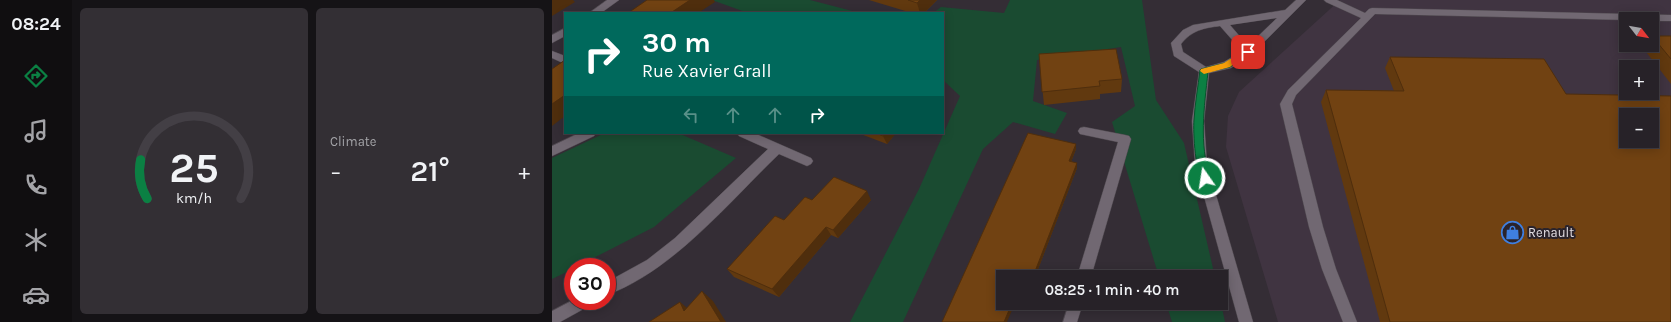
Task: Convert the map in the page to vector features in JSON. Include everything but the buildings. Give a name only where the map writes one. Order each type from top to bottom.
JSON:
[{"type":"street","points":[[596,12],[614,0]]},
{"type":"street","points":[[1288,13],[1205,25],[1185,32],[1176,43],[1178,54],[1204,70],[1227,65],[1248,52],[1288,13],[1301,0]]},
{"type":"street","points":[[1329,0],[1367,16]]},
{"type":"street","points":[[1350,322],[1328,270],[1316,228],[1286,104],[1292,93],[1372,11],[1671,18]]},
{"type":"street","points":[[1223,23],[1248,52]]},
{"type":"street","points":[[552,40],[564,33]]},
{"type":"street","points":[[552,54],[564,60]]},
{"type":"street","points":[[1204,70],[1198,121],[1201,164],[1246,322]]},
{"type":"street","points":[[1084,131],[1126,140],[1086,270]]},
{"type":"street","points":[[552,152],[588,134]]},
{"type":"street","points":[[745,134],[808,161]]},
{"type":"street","points":[[616,284],[664,255],[690,233],[777,148]]},
{"type":"street","points":[[552,318],[567,310]]},
{"type":"street","points":[[1070,322],[1074,310]]},
{"type":"shaded area","points":[[1340,0],[1671,0],[1671,322],[1278,322],[1226,147],[1228,116],[1239,92]]},
{"type":"green space","points":[[712,0],[810,0],[856,12],[745,12]]},
{"type":"green space","points":[[1010,0],[1142,0],[1156,100],[1184,143],[1213,270],[1157,270],[1112,122],[1135,106],[1121,47],[1037,60],[1033,101],[1067,113],[1055,134],[1013,122],[983,149],[903,322],[850,322],[919,189],[960,96],[944,81],[944,12],[934,12],[941,7],[1004,13]]},
{"type":"green space","points":[[603,134],[680,134],[736,158],[654,227],[594,258],[564,258],[564,273],[552,279],[552,158]]},
{"type":"green space","points":[[1168,310],[1222,310],[1225,322],[1172,322]]},
{"type":"slow traffic","points":[[1204,71],[1227,65],[1233,61]]},
{"type":"place","name":"Renault","points":[[1513,232]]},
{"type":"route","points":[[1205,178],[1201,164],[1198,121],[1204,70],[1227,65],[1248,52]]}]
